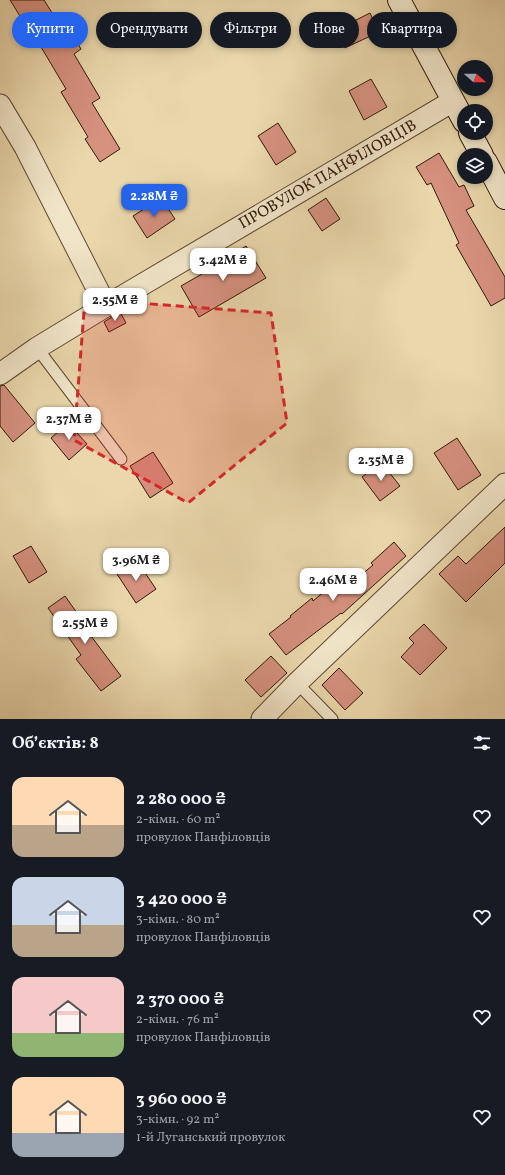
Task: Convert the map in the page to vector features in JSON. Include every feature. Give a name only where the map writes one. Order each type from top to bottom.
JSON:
[{"type":"main road","points":[[399,0],[457,109]]},
{"type":"main road","points":[[493,175],[505,198]]},
{"type":"street","name":"ПРОВУЛОК ПАНФІЛОВЦІВ","points":[[0,374],[37,348],[106,306],[453,101]]},
{"type":"street","points":[[0,105],[24,147],[106,306]]},
{"type":"street","points":[[262,719],[297,683],[505,484]]},
{"type":"lane","points":[[37,348],[121,459]]},
{"type":"lane","points":[[297,683],[332,719]]},
{"type":"highlighted area","points":[[85,299],[271,313],[287,423],[188,503],[74,440]]},
{"type":"building","points":[[10,0],[44,0],[52,12],[17,12]]},
{"type":"building","points":[[367,14],[367,38],[359,41],[359,18]]},
{"type":"building","points":[[42,48],[80,48],[74,54],[100,98],[92,103],[120,149],[100,162],[85,139],[88,137],[61,92],[66,89]]},
{"type":"building","points":[[371,79],[387,107],[364,120],[349,91]]},
{"type":"building","points":[[278,123],[296,152],[276,165],[258,136]]},
{"type":"building","points":[[439,153],[459,187],[464,185],[474,206],[466,210],[505,277],[505,298],[491,306],[456,245],[459,243],[431,183],[427,185],[416,167]]},
{"type":"building","points":[[161,198],[175,219],[147,238],[133,216]]},
{"type":"building","points":[[326,198],[340,219],[322,231],[308,210]]},
{"type":"building","points":[[246,246],[266,278],[199,317],[181,286],[228,259],[227,258]]},
{"type":"building","points":[[120,312],[126,323],[109,332],[104,322]]},
{"type":"building","points":[[4,385],[35,423],[13,442],[0,426],[0,386]]},
{"type":"building","points":[[68,423],[87,444],[69,460],[51,438]]},
{"type":"building","points":[[457,438],[481,475],[458,490],[434,453]]},
{"type":"building","points":[[153,452],[173,483],[150,498],[130,466]]},
{"type":"building","points":[[381,462],[400,486],[380,501],[362,477]]},
{"type":"building","points":[[505,527],[505,563],[466,602],[439,574],[458,556],[466,564]]},
{"type":"building","points":[[394,542],[406,556],[342,614],[341,613],[286,655],[269,634],[312,598],[313,601],[341,577],[348,586],[373,565],[371,563]]},
{"type":"building","points":[[31,546],[47,572],[29,583],[13,556]]},
{"type":"building","points":[[137,561],[156,589],[136,603],[117,574]]},
{"type":"building","points":[[65,596],[87,627],[85,628],[121,676],[101,691],[76,659],[81,655],[48,608]]},
{"type":"building","points":[[424,624],[447,648],[420,675],[401,657],[414,643],[409,638]]},
{"type":"building","points":[[271,656],[287,673],[261,697],[245,680]]},
{"type":"building","points":[[339,668],[363,693],[345,710],[322,685]]}]
